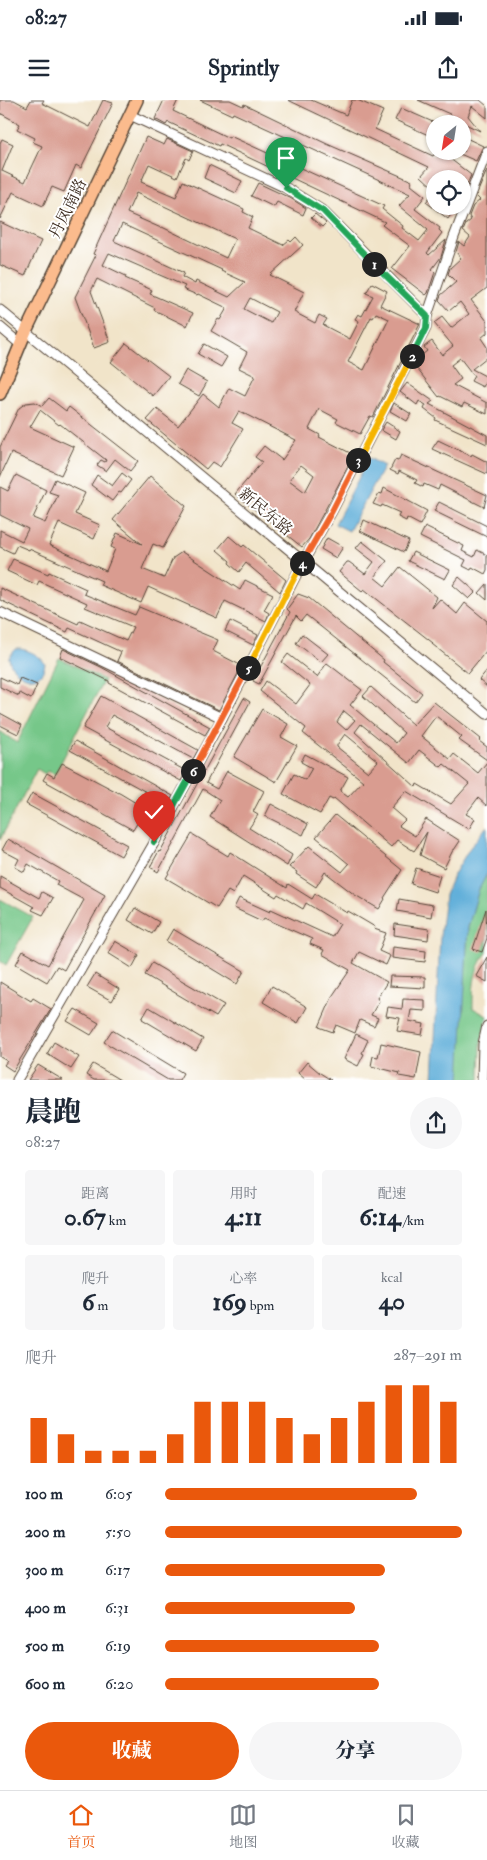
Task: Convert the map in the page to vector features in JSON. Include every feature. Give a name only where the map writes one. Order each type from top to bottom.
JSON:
[{"type":"main road","name":"丹凤南路","points":[[0,394],[26,330],[137,100]]},
{"type":"street","points":[[130,115],[286,188],[323,211],[427,316]]},
{"type":"street","points":[[17,1080],[154,842],[222,718],[303,562],[332,511],[426,328],[427,316],[454,237],[487,151]]},
{"type":"street","name":"新民东路","points":[[0,310],[487,714]]},
{"type":"street","points":[[0,328],[20,344]]},
{"type":"street","points":[[0,612],[222,718]]},
{"type":"street","points":[[482,1080],[483,1044],[487,1026]]},
{"type":"green space","points":[[59,658],[104,680],[55,774],[47,771],[45,774],[37,769],[0,840],[0,731],[17,743]]},
{"type":"green space","points":[[487,874],[487,953],[476,972],[473,994],[473,1008],[487,1016],[481,1044],[480,1080],[459,1080],[468,927],[479,889]]},
{"type":"green space","points":[[0,899],[33,917],[6,965],[0,961]]},
{"type":"water","points":[[369,458],[384,466],[349,531],[335,524]]},
{"type":"water","points":[[16,649],[32,653],[43,661],[45,664],[38,677],[25,677],[14,669],[9,657]]},
{"type":"water","points":[[487,826],[487,874],[479,889],[468,927],[460,1080],[433,1080],[440,936],[445,895],[453,876],[469,849]]},
{"type":"building","points":[[0,100],[14,100],[27,107],[31,100],[44,100],[42,103],[90,127],[103,100],[113,103],[81,168],[76,165],[64,192],[52,187],[43,206],[13,192],[0,219],[0,143],[2,139],[13,144],[2,171],[25,182],[42,146],[33,142],[35,138],[17,129],[20,124],[0,113]]},
{"type":"building","points":[[164,100],[178,100],[173,111],[229,138],[230,136],[384,206],[382,209],[419,241],[428,230],[399,206],[410,194],[233,113],[232,115],[200,100],[230,100],[243,106],[244,104],[327,144],[412,181],[411,185],[425,196],[415,209],[440,228],[439,230],[442,233],[427,253],[429,255],[446,240],[441,257],[432,269],[435,272],[428,293],[426,295],[392,269],[410,246],[382,225],[385,222],[220,144],[219,146],[168,122],[166,125],[155,119]]},
{"type":"building","points":[[288,100],[311,100],[346,115],[352,100],[357,100],[383,111],[375,129],[426,153],[426,160],[452,160],[465,170],[426,170],[429,167]]},
{"type":"building","points":[[418,100],[480,100],[487,106],[487,118],[472,106],[468,115],[452,115]]},
{"type":"building","points":[[401,108],[426,119],[426,134],[395,120]]},
{"type":"building","points":[[471,120],[480,131],[471,127]]},
{"type":"building","points":[[146,137],[164,145],[167,139],[193,151],[189,160],[186,158],[177,177],[149,164],[141,182],[176,197],[183,181],[244,209],[243,212],[253,217],[248,228],[283,245],[289,240],[291,242],[296,237],[303,245],[270,275],[304,292],[294,312],[315,323],[319,315],[327,319],[323,325],[350,339],[359,321],[355,319],[358,314],[362,316],[373,296],[366,293],[372,283],[387,291],[380,305],[420,324],[373,417],[370,416],[360,434],[336,422],[338,419],[319,409],[309,429],[320,435],[319,437],[354,455],[309,539],[302,547],[235,494],[262,462],[255,457],[264,446],[282,460],[296,440],[239,411],[232,423],[243,429],[220,467],[212,462],[206,469],[147,420],[157,409],[178,426],[203,394],[219,407],[229,388],[245,396],[255,376],[239,368],[247,352],[211,331],[227,308],[183,289],[185,286],[109,253],[103,265],[126,276],[125,278],[152,290],[150,294],[193,313],[187,326],[97,279],[91,291],[110,342],[94,348],[75,297],[96,255],[93,254]],"holes":[[[136,193],[235,239],[226,258],[162,227],[127,213]],[[122,224],[245,282],[229,297],[196,281],[195,284],[182,277],[184,273],[114,241]],[[250,298],[277,312],[271,323],[244,309]],[[376,313],[389,319],[364,370],[348,362],[371,317],[373,318]],[[301,465],[314,475],[305,492],[289,480]]]},
{"type":"building","points":[[471,140],[483,146],[476,161],[471,159]]},
{"type":"building","points":[[209,165],[242,181],[236,193],[204,178]]},
{"type":"building","points":[[426,170],[426,181],[421,176]]},
{"type":"building","points":[[487,170],[487,288],[471,300],[487,321],[487,333],[481,338],[487,347],[487,357],[472,369],[487,377],[483,387],[471,381],[474,376],[460,358],[451,365],[461,379],[453,385],[487,403],[487,414],[464,403],[462,407],[439,397],[414,365],[418,358],[427,351],[424,347],[432,341],[442,355],[453,346],[434,323],[442,317],[451,328],[469,314],[460,302],[449,311],[439,300],[441,295],[456,282],[448,274],[450,268],[461,258],[456,252],[459,242],[464,246],[470,237],[463,231],[466,224],[471,220],[469,216],[473,206],[480,200],[476,196]]},
{"type":"building","points":[[258,183],[306,208],[303,215],[277,202],[274,207],[251,196]]},
{"type":"building","points":[[315,214],[326,223],[322,227],[311,218]]},
{"type":"building","points":[[443,215],[451,215],[448,219]]},
{"type":"building","points":[[0,222],[41,241],[25,276],[0,265]]},
{"type":"building","points":[[126,343],[169,376],[153,396],[111,362]]},
{"type":"building","points":[[204,344],[227,357],[221,367],[198,354]]},
{"type":"building","points":[[186,370],[207,382],[199,396],[178,384]]},
{"type":"building","points":[[407,383],[433,401],[429,404],[487,435],[487,444],[435,420],[436,418],[424,409],[426,405],[419,401],[417,405],[400,392]]},
{"type":"building","points":[[49,398],[66,411],[69,407],[138,461],[130,471],[115,459],[106,471],[97,465],[101,460],[105,462],[106,460],[40,410],[30,427],[74,447],[61,475],[11,453],[0,477],[0,447],[19,408],[26,403],[35,402],[42,406]]},
{"type":"building","points":[[394,403],[411,414],[407,421],[390,411]]},
{"type":"building","points":[[386,422],[400,431],[396,439],[381,430]]},
{"type":"building","points":[[438,440],[487,462],[487,474],[432,449]]},
{"type":"building","points":[[401,455],[487,495],[484,507],[440,485],[438,490],[424,484],[423,487],[415,483],[417,480],[399,471],[398,474],[390,470],[395,460],[398,461]]},
{"type":"building","points":[[122,473],[131,480],[112,501],[91,485],[97,475],[112,486]]},
{"type":"building","points":[[16,475],[46,490],[33,518],[45,523],[58,495],[49,492],[55,479],[85,493],[75,514],[100,525],[94,539],[59,523],[49,545],[106,571],[115,549],[111,547],[117,533],[142,544],[113,520],[150,476],[186,506],[163,548],[153,544],[142,569],[164,578],[173,558],[182,552],[240,590],[245,580],[273,594],[264,610],[269,613],[266,621],[225,601],[217,618],[148,587],[141,603],[100,585],[102,581],[29,549],[17,545],[13,553],[0,547],[0,530],[22,541],[28,529],[0,515],[0,487],[8,491]]},
{"type":"building","points":[[384,488],[427,511],[420,525],[407,518],[406,521],[398,517],[400,513],[382,505],[381,507],[373,504],[379,493],[382,494]]},
{"type":"building","points":[[439,502],[487,526],[487,537],[434,511]]},
{"type":"building","points":[[364,520],[409,541],[404,552],[360,531]]},
{"type":"building","points":[[425,527],[464,546],[462,551],[474,557],[477,550],[487,555],[487,570],[485,574],[472,567],[471,570],[463,566],[466,560],[420,537]]},
{"type":"building","points":[[229,536],[242,547],[244,545],[286,580],[280,592],[246,563],[239,572],[217,550]]},
{"type":"building","points":[[327,538],[343,547],[336,558],[321,549]]},
{"type":"building","points":[[362,541],[387,561],[374,577],[385,586],[400,567],[437,597],[432,608],[440,599],[457,614],[465,603],[487,621],[487,650],[468,673],[433,643],[364,589],[362,591],[339,572],[349,562],[365,574],[374,562],[356,548]]},
{"type":"building","points":[[413,552],[450,570],[445,579],[408,561]]},
{"type":"building","points":[[13,559],[48,574],[49,572],[86,589],[84,594],[135,615],[139,607],[218,640],[213,651],[242,666],[219,710],[117,661],[121,652],[69,628],[67,632],[0,600],[0,588],[78,624],[80,620],[126,641],[133,627],[85,607],[87,603],[39,581],[37,585],[7,571]]},
{"type":"building","points":[[459,577],[476,592],[469,599],[453,585]]},
{"type":"building","points":[[487,584],[487,600],[479,593]]},
{"type":"building","points":[[298,594],[309,598],[422,693],[415,702],[306,615],[301,621],[296,616],[259,684],[253,681],[290,612],[287,609]]},
{"type":"building","points":[[230,621],[258,635],[253,645],[225,631]]},
{"type":"building","points":[[302,634],[328,654],[321,662],[296,643]]},
{"type":"building","points":[[63,649],[101,667],[210,727],[205,735],[109,683],[109,681],[60,657]]},
{"type":"building","points":[[288,654],[317,677],[327,663],[362,690],[350,705],[396,743],[404,733],[363,696],[371,687],[413,725],[434,702],[481,739],[479,741],[487,747],[487,760],[459,740],[462,737],[436,716],[421,736],[450,759],[454,754],[478,773],[487,762],[487,806],[478,798],[466,814],[475,819],[469,829],[406,791],[391,808],[405,820],[399,826],[415,836],[426,819],[460,841],[444,868],[420,855],[427,832],[414,851],[397,840],[391,847],[334,798],[333,800],[329,798],[320,814],[283,794],[294,774],[305,780],[312,768],[301,762],[305,754],[348,777],[340,791],[348,797],[363,781],[303,733],[306,728],[260,691],[266,681],[296,704],[310,685],[282,662]],"holes":[[[344,711],[355,720],[346,730],[337,722]],[[361,724],[409,763],[419,750],[441,767],[444,764],[469,784],[451,804],[417,784],[416,787],[355,732]],[[345,734],[378,761],[368,772],[337,747]]]},
{"type":"building","points":[[487,670],[487,687],[479,680]]},
{"type":"building","points":[[0,677],[17,685],[20,678],[37,685],[31,699],[20,693],[19,696],[0,687]]},
{"type":"building","points":[[101,696],[198,750],[193,759],[112,715],[105,727],[186,771],[181,781],[83,728]]},
{"type":"building","points":[[244,698],[250,702],[206,783],[217,789],[227,771],[264,791],[253,812],[258,815],[249,828],[292,855],[287,866],[210,817],[220,800],[203,789],[158,872],[150,867]]},
{"type":"building","points":[[262,709],[288,724],[281,737],[297,746],[276,782],[234,757]]},
{"type":"building","points":[[0,713],[22,725],[18,734],[0,725]]},
{"type":"building","points":[[75,741],[173,796],[168,804],[70,750]]},
{"type":"building","points":[[62,763],[121,794],[161,818],[156,826],[141,817],[133,830],[43,780],[47,773],[54,777]]},
{"type":"building","points":[[32,793],[127,845],[121,856],[26,804]]},
{"type":"building","points":[[271,804],[308,824],[303,835],[265,816]]},
{"type":"building","points":[[335,815],[402,870],[379,909],[355,895],[325,872],[316,887],[289,867],[309,846],[342,872],[349,864],[316,837]]},
{"type":"building","points":[[192,834],[228,856],[230,852],[287,888],[288,884],[312,899],[315,894],[375,927],[374,929],[386,933],[379,951],[390,956],[386,965],[359,952],[353,963],[387,982],[377,998],[379,1001],[371,1015],[378,1018],[374,1026],[360,1020],[355,1033],[336,1025],[333,1032],[319,1027],[333,995],[350,970],[322,954],[324,950],[310,944],[312,939],[264,918],[262,921],[234,908],[239,898],[270,912],[271,909],[332,937],[340,924],[306,903],[303,909],[278,894],[276,897],[243,876],[233,894],[228,891],[217,908],[166,878]]},
{"type":"building","points":[[8,839],[105,895],[64,970],[57,966],[47,982],[16,964],[23,951],[48,965],[84,900],[56,885],[58,881],[28,864],[24,872],[15,867],[19,859],[2,850]]},
{"type":"building","points":[[416,868],[440,876],[435,892],[411,884]]},
{"type":"building","points":[[0,876],[39,898],[42,892],[53,898],[43,915],[32,910],[34,907],[0,888]]},
{"type":"building","points":[[399,899],[433,905],[431,917],[397,911]]},
{"type":"building","points":[[135,908],[159,922],[152,934],[128,920]]},
{"type":"building","points":[[486,909],[487,938],[482,952],[473,949]]},
{"type":"building","points":[[395,924],[429,929],[428,940],[394,935]]},
{"type":"building","points":[[173,929],[244,971],[237,984],[166,941]]},
{"type":"building","points":[[115,941],[139,955],[132,968],[108,953]]},
{"type":"building","points":[[393,947],[426,951],[425,962],[392,958]]},
{"type":"building","points":[[487,957],[487,982],[476,976]]},
{"type":"building","points":[[152,963],[224,1005],[216,1017],[145,975]]},
{"type":"building","points":[[95,974],[119,989],[112,1001],[87,987]]},
{"type":"building","points":[[390,976],[425,977],[425,988],[389,986]]},
{"type":"building","points":[[0,982],[31,1001],[33,998],[51,1009],[13,1071],[4,1065],[7,1061],[0,1057]]},
{"type":"building","points":[[272,986],[307,1007],[298,1023],[263,1002]]},
{"type":"building","points":[[403,999],[425,1000],[425,1011],[411,1010],[409,1021],[424,1024],[422,1035],[397,1031],[400,1018],[386,1016],[388,1007],[402,1009]]},
{"type":"building","points":[[149,1007],[203,1039],[196,1051],[142,1019]]},
{"type":"building","points":[[75,1009],[99,1023],[91,1035],[67,1021]]},
{"type":"building","points":[[112,1030],[183,1073],[179,1080],[168,1080],[104,1042]]},
{"type":"building","points":[[356,1034],[368,1040],[358,1066],[344,1059]]},
{"type":"building","points":[[54,1042],[79,1057],[71,1069],[47,1054]]},
{"type":"building","points":[[381,1043],[421,1052],[416,1079],[399,1076],[400,1073],[371,1066],[373,1056],[378,1057]]},
{"type":"building","points":[[307,1062],[331,1080],[306,1080],[298,1073]]},
{"type":"building","points":[[93,1064],[120,1080],[94,1080],[86,1075]]},
{"type":"building","points":[[38,1065],[63,1080],[28,1080]]},
{"type":"route","points":[[154,842],[332,511],[426,328],[427,316],[323,211],[286,188]]}]
